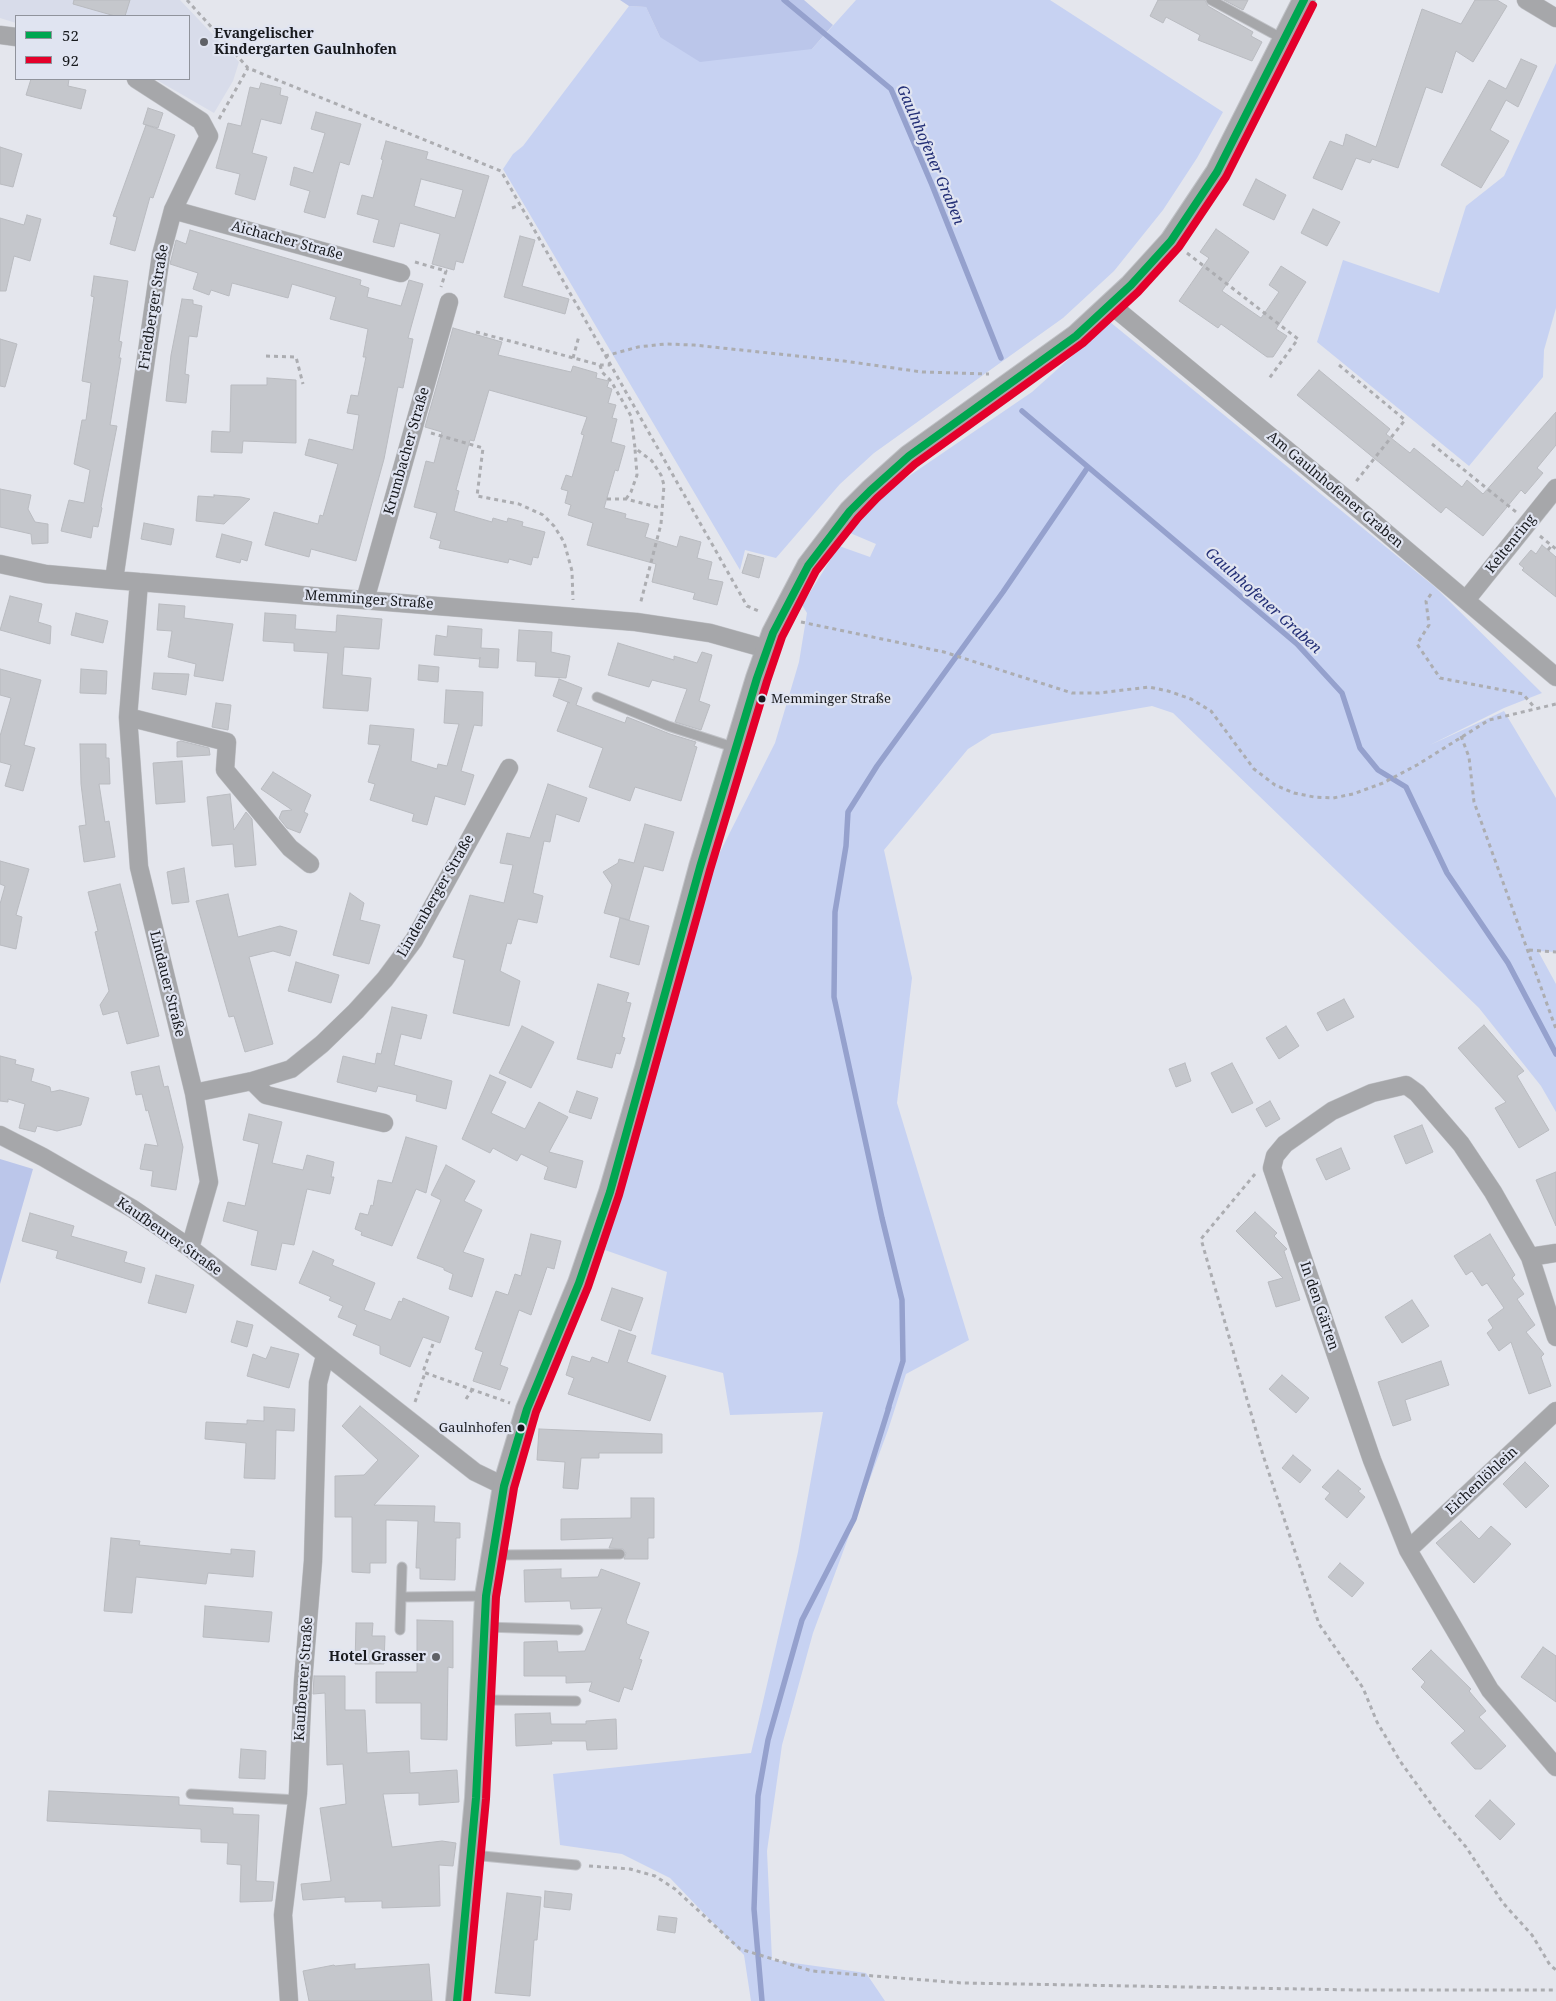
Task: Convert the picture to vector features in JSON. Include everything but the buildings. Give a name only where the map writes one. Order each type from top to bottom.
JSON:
[{"type":"street","points":[[457,2001],[472,1855],[483,1627],[491,1555],[504,1486],[527,1408],[579,1283],[610,1192],[646,1068],[700,867],[767,649],[780,616],[808,566],[850,511],[870,490],[909,456],[1069,342],[1111,305],[1171,241],[1217,172],[1304,0]]},
{"type":"street","points":[[1526,0],[1556,18]]},
{"type":"street","points":[[0,36],[15,37]]},
{"type":"street","points":[[138,80],[201,121],[209,136]]},
{"type":"street","name":"Friedberger Straße","points":[[114,580],[161,256],[173,210],[209,136]]},
{"type":"street","name":"Aichacher Straße","points":[[173,210],[401,273]]},
{"type":"street","name":"Krumbacher Straße","points":[[365,600],[449,302]]},
{"type":"street","name":"Am Gaulnhofener Graben","points":[[1111,305],[1344,497],[1556,677]]},
{"type":"street","name":"Keltenring","points":[[1466,600],[1556,488]]},
{"type":"street","name":"Memminger Straße","points":[[0,564],[46,574],[636,622],[710,633],[767,649]]},
{"type":"street","name":"Lindauer Straße","points":[[139,582],[128,717],[139,868],[194,1093],[210,1182],[190,1248]]},
{"type":"street","points":[[128,717],[227,742],[225,770],[290,848],[310,864]]},
{"type":"street","name":"Lindenberger Straße","points":[[194,1093],[252,1081],[291,1069],[322,1044],[385,979],[414,940],[510,768]]},
{"type":"street","points":[[252,1081],[266,1095],[384,1123]]},
{"type":"street","points":[[1275,1156],[1285,1144],[1332,1111],[1372,1093],[1406,1085],[1417,1093],[1461,1144],[1493,1192],[1530,1257],[1556,1337]]},
{"type":"street","name":"Kaufbeurer Straße","points":[[0,1135],[43,1157],[133,1209],[190,1248],[475,1472],[504,1486]]},
{"type":"street","name":"In den Gärten","points":[[1275,1156],[1272,1168],[1372,1460],[1408,1550],[1490,1690],[1556,1767]]},
{"type":"street","points":[[1530,1257],[1556,1253]]},
{"type":"street","name":"Kaufbeurer Straße","points":[[289,2001],[282,1915],[297,1800],[312,1561],[318,1383],[325,1356]]},
{"type":"street","name":"Eichenlöhlein","points":[[1408,1550],[1556,1411]]},
{"type":"lane","points":[[1212,0],[1283,39]]},
{"type":"lane","points":[[597,696],[668,726],[736,748]]},
{"type":"lane","points":[[491,1555],[620,1554]]},
{"type":"lane","points":[[400,1630],[402,1567]]},
{"type":"lane","points":[[402,1597],[486,1596]]},
{"type":"lane","points":[[483,1627],[578,1630]]},
{"type":"lane","points":[[480,1700],[576,1701]]},
{"type":"lane","points":[[191,1794],[297,1800]]},
{"type":"lane","points":[[472,1855],[576,1865]]},
{"type":"path","points":[[187,0],[248,68],[501,171],[747,606],[780,616],[944,652],[1072,693],[1099,693],[1149,688],[1191,700],[1211,711],[1254,769],[1275,785],[1294,793],[1334,798],[1383,783],[1417,765],[1489,720],[1556,704]]},
{"type":"path","points":[[209,136],[248,68]]},
{"type":"path","points":[[512,208],[520,206]]},
{"type":"path","points":[[1171,241],[1298,339],[1268,380]]},
{"type":"path","points":[[401,273],[411,261],[446,271],[440,291],[449,302]]},
{"type":"path","points":[[476,332],[600,365],[610,365]]},
{"type":"path","points":[[573,358],[579,336]]},
{"type":"path","points":[[605,356],[665,344],[694,345],[844,361],[922,372],[991,374],[1004,389]]},
{"type":"path","points":[[266,356],[296,357],[303,384]]},
{"type":"path","points":[[600,365],[602,372],[611,381],[631,416],[636,448],[637,475],[631,492],[626,499]]},
{"type":"path","points":[[1339,365],[1405,420],[1344,497]]},
{"type":"path","points":[[413,429],[484,448],[477,496],[519,504],[543,515],[554,526],[564,542],[572,571],[574,616]]},
{"type":"path","points":[[1432,444],[1528,522]]},
{"type":"path","points":[[636,448],[652,461],[661,475],[664,485],[661,524],[636,622]]},
{"type":"path","points":[[608,499],[626,499],[661,508]]},
{"type":"path","points":[[1548,550],[1552,545]]},
{"type":"path","points":[[1441,579],[1426,601],[1429,625],[1417,644],[1440,678],[1522,694],[1535,708]]},
{"type":"path","points":[[1461,736],[1469,756],[1474,802],[1556,1029]]},
{"type":"path","points":[[1529,950],[1556,952]]},
{"type":"path","points":[[1275,1156],[1255,1174],[1201,1239],[1263,1455],[1290,1531],[1319,1624],[1363,1688],[1377,1722],[1400,1761],[1439,1816],[1466,1848],[1503,1903],[1532,1935],[1550,1965],[1556,1970]]},
{"type":"path","points":[[433,1344],[423,1372],[527,1408]]},
{"type":"path","points":[[409,1419],[426,1373]]},
{"type":"path","points":[[466,1399],[472,1390]]},
{"type":"path","points":[[576,1865],[630,1869],[655,1876],[675,1889],[740,1949],[812,1971],[972,1983],[1357,1990],[1556,1990]]},
{"type":"shaded area","name":"Evangelischer Kindergarten Gaulnhofen","points":[[0,0],[180,0],[239,62],[233,81],[214,113],[157,80],[190,80],[190,15],[15,15],[15,23],[0,18]]},
{"type":"shaded area","points":[[620,0],[804,0],[833,25],[812,49],[700,62],[660,37],[646,7],[629,6]]},
{"type":"shaded area","points":[[856,0],[1050,0],[1223,112],[1197,158],[1163,210],[1114,271],[1063,318],[874,453],[840,484],[776,558],[745,550],[740,570],[503,169],[513,154],[523,146],[629,6],[646,7],[660,37],[812,49]]},
{"type":"shaded area","points":[[1556,63],[1556,308],[1544,350],[1543,377],[1469,466],[1317,342],[1343,260],[1439,293],[1466,206],[1504,176]]},
{"type":"shaded area","points":[[1110,322],[1435,587],[1542,693],[1504,708],[1430,745],[1504,711],[1556,798],[1556,952],[1538,951],[1556,984],[1556,1112],[1541,1086],[1479,1008],[1173,713],[1152,706],[992,734],[968,749],[884,850],[912,978],[897,1103],[969,1340],[906,1374],[888,1430],[813,1633],[782,1745],[767,1851],[772,1960],[866,1973],[885,2001],[751,2001],[744,1955],[670,1878],[622,1854],[560,1845],[553,1774],[751,1753],[798,1552],[823,1412],[730,1415],[723,1373],[651,1354],[667,1272],[605,1250],[716,860],[775,743],[799,662],[807,613],[802,605],[839,546],[870,557],[876,544],[850,533],[890,489],[1032,392]]},
{"type":"shaded area","points":[[0,1159],[33,1169],[0,1284]]},
{"type":"waterway","name":"Gaulnhofener Graben","points":[[784,0],[891,89],[932,185],[1001,358]]},
{"type":"waterway","name":"Gaulnhofener Graben","points":[[1022,411],[1297,644],[1342,693],[1360,748],[1378,770],[1406,787],[1447,873],[1508,963],[1556,1054]]},
{"type":"waterway","points":[[888,1409],[903,1361],[902,1300],[882,1218],[834,997],[835,912],[846,846],[848,812],[877,766],[1003,592],[1088,467]]},
{"type":"waterway","points":[[762,2001],[754,1909],[758,1796],[768,1740],[802,1620],[854,1519],[889,1407]]},
{"type":"transit line","name":"52","points":[[457,2001],[476,1798],[486,1596],[504,1486],[527,1409],[579,1283],[610,1192],[700,867],[757,678],[773,633],[808,566],[850,511],[870,491],[909,456],[1076,336],[1131,285],[1171,241],[1217,172],[1304,0]]},
{"type":"transit line","name":"92","points":[[467,2001],[486,1799],[496,1597],[514,1488],[536,1412],[588,1287],[619,1195],[710,870],[782,637],[816,571],[858,518],[877,498],[915,464],[1083,343],[1138,292],[1179,247],[1226,177],[1313,5]]},
{"type":"place","name":"Evangelischer Kindergarten Gaulnhofen","points":[[204,42]]},
{"type":"place","name":"Memminger Straße","points":[[762,699]]},
{"type":"place","name":"Gaulnhofen","points":[[521,1428]]},
{"type":"place","name":"Hotel Grasser","points":[[436,1657]]}]
